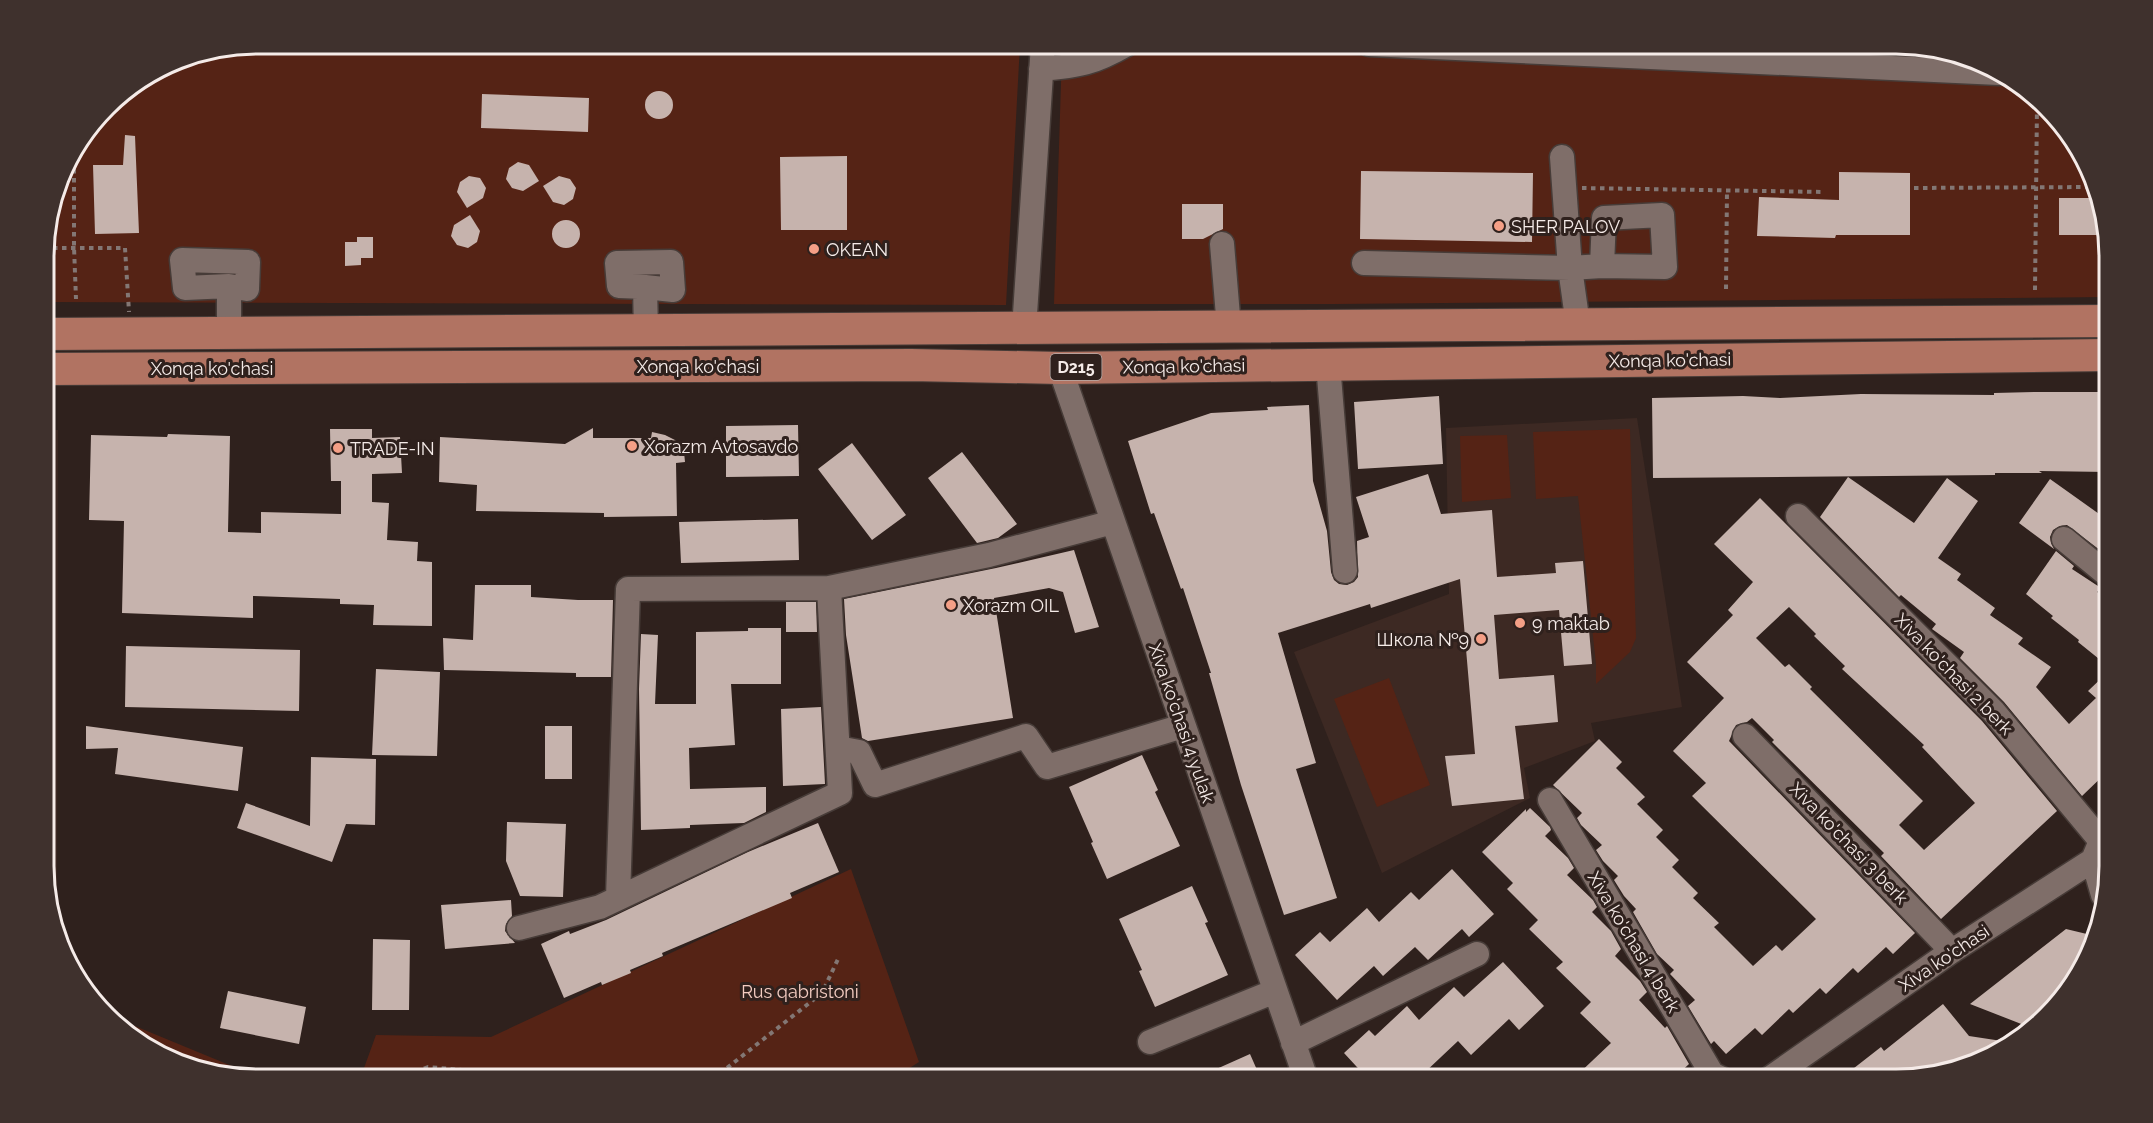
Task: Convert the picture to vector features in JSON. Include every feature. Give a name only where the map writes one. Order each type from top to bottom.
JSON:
[{"type":"main road","name":"Xonqa ko'chasi","points":[[54,334],[2099,321]]},
{"type":"main road","points":[[1960,322],[1961,356]]},
{"type":"main road","name":"Xonqa ko'chasi","points":[[54,369],[911,365],[1059,368],[2099,355]]},
{"type":"street","points":[[1024,329],[1042,54]]},
{"type":"street","points":[[1041,69],[1072,67],[1108,54]]},
{"type":"street","points":[[1586,54],[1979,72]]},
{"type":"street","points":[[1562,157],[1570,268],[1578,325]]},
{"type":"street","points":[[1222,244],[1229,328]]},
{"type":"street","points":[[1364,263],[1570,268],[1602,266]]},
{"type":"street","points":[[229,286],[229,333]]},
{"type":"street","points":[[645,287],[646,331]]},
{"type":"street","points":[[1328,364],[1345,571]]},
{"type":"street","name":"Xiva ko'chasi 4 yulak","points":[[1059,368],[1302,1069]]},
{"type":"street","name":"Xiva ko'chasi 2 berk","points":[[1798,516],[1993,711],[2099,842]]},
{"type":"street","points":[[618,898],[628,589],[829,588],[989,555],[1113,522]]},
{"type":"street","points":[[2064,539],[2099,568]]},
{"type":"street","points":[[519,928],[600,907],[840,793],[829,588]]},
{"type":"street","points":[[838,748],[859,752],[875,785],[1026,736],[1047,767],[1183,726]]},
{"type":"street","name":"Xiva ko'chasi 3 berk","points":[[1745,735],[1952,951]]},
{"type":"street","name":"Xiva ko'chasi 4 berk","points":[[1550,800],[1709,1069]]},
{"type":"street","name":"Xiva ko'chasi","points":[[1783,1069],[2099,845]]},
{"type":"street","points":[[1293,1043],[1477,954]]},
{"type":"street","points":[[1150,1042],[1275,991]]},
{"type":"path","points":[[2036,290],[2037,111]]},
{"type":"path","points":[[75,168],[76,299]]},
{"type":"path","points":[[1914,188],[2086,187]]},
{"type":"path","points":[[1579,188],[1824,192]]},
{"type":"path","points":[[1726,289],[1727,190]]},
{"type":"path","points":[[54,248],[125,248],[130,333]]},
{"type":"path","points":[[726,1069],[822,993],[839,957]]},
{"type":"path","points":[[421,1069],[428,1066],[459,1069]]},
{"type":"shaded area","name":"9 maktab","points":[[1637,418],[1682,707],[1591,723],[1595,741],[1524,768],[1530,798],[1382,873],[1294,652],[1449,594],[1446,428]]},
{"type":"shaded area","points":[[54,430],[58,430],[57,898],[54,866]]},
{"type":"green space","points":[[257,54],[1019,54],[1006,305],[54,302],[54,244],[61,204],[69,179],[88,144],[104,123],[144,88],[179,69],[217,58]]},
{"type":"green space","points":[[1062,54],[1330,54],[1796,77],[1998,82],[2030,104],[2065,144],[2078,167],[2092,204],[2099,257],[2099,297],[1335,304],[1054,304]]},
{"type":"green space","points":[[1630,429],[1636,638],[1630,652],[1596,684],[1596,664],[1578,496],[1536,499],[1533,432]]},
{"type":"green space","points":[[1507,435],[1511,498],[1462,502],[1460,436]]},
{"type":"green space","points":[[1389,678],[1430,785],[1377,807],[1334,699]]},
{"type":"green space","name":"Rus qabristoni","points":[[851,869],[919,1062],[908,1069],[364,1069],[376,1035],[491,1037]]},
{"type":"green space","points":[[129,1024],[234,1067],[204,1062],[179,1054],[155,1042]]},
{"type":"building","points":[[659,91],[669,95],[673,105],[669,115],[659,119],[649,115],[645,105],[649,95]]},
{"type":"building","points":[[482,94],[589,98],[588,132],[481,128]]},
{"type":"building","points":[[125,135],[135,136],[139,233],[95,234],[93,165],[123,165]]},
{"type":"building","points":[[847,156],[847,230],[781,230],[780,157]]},
{"type":"building","points":[[518,162],[529,165],[539,181],[523,191],[512,188],[506,179],[509,168]]},
{"type":"building","points":[[1361,171],[1533,173],[1532,242],[1360,239]]},
{"type":"building","points":[[1839,172],[1910,173],[1910,235],[1836,235],[1835,238],[1757,236],[1759,197],[1839,200]]},
{"type":"building","points":[[469,176],[480,178],[486,188],[483,198],[467,208],[457,192],[460,182]]},
{"type":"building","points":[[559,176],[570,179],[576,188],[573,199],[564,205],[553,202],[543,186]]},
{"type":"building","points":[[2059,198],[2090,198],[2097,235],[2059,235]]},
{"type":"building","points":[[1182,204],[1223,204],[1223,229],[1203,239],[1182,239]]},
{"type":"building","points":[[470,215],[480,231],[477,242],[468,248],[457,245],[451,236],[454,225]]},
{"type":"building","points":[[566,220],[576,224],[580,234],[576,244],[566,248],[556,244],[552,234],[556,224]]},
{"type":"building","points":[[357,237],[373,237],[373,258],[361,258],[361,265],[345,266],[345,242],[357,242]]},
{"type":"building","points":[[2099,392],[2099,472],[1653,478],[1652,398],[1743,396],[1780,398],[1861,394],[1994,395],[1994,393]]},
{"type":"building","points":[[1439,396],[1443,464],[1358,469],[1354,402]]},
{"type":"building","points":[[1309,405],[1313,481],[1327,531],[1331,572],[1334,580],[1339,584],[1347,585],[1354,582],[1358,577],[1357,541],[1369,537],[1356,497],[1428,474],[1441,514],[1492,510],[1497,577],[1556,573],[1555,563],[1583,561],[1592,664],[1564,666],[1559,610],[1494,615],[1499,679],[1554,675],[1558,722],[1515,726],[1524,799],[1452,806],[1445,756],[1475,754],[1460,579],[1371,608],[1370,604],[1278,633],[1316,763],[1296,769],[1337,898],[1284,915],[1241,785],[1209,673],[1211,673],[1183,588],[1181,589],[1154,513],[1151,514],[1128,441],[1211,413]]},
{"type":"building","points":[[798,425],[799,476],[726,477],[726,426]]},
{"type":"building","points":[[593,428],[593,438],[651,438],[652,432],[677,441],[684,452],[685,462],[676,463],[677,516],[604,517],[604,513],[476,511],[477,485],[439,482],[440,437],[565,444]]},
{"type":"building","points":[[330,429],[372,429],[372,438],[400,437],[402,473],[372,474],[372,502],[389,503],[387,540],[418,542],[417,561],[432,562],[432,626],[373,625],[374,605],[340,604],[340,599],[253,596],[253,618],[122,613],[124,521],[89,520],[91,435],[230,436],[228,532],[261,533],[261,512],[341,514],[341,481],[331,481]]},
{"type":"building","points":[[852,443],[906,515],[872,540],[818,469]]},
{"type":"building","points":[[962,452],[1017,524],[998,538],[977,543],[928,478]]},
{"type":"building","points":[[1848,477],[1914,523],[1947,478],[1978,501],[1938,558],[1961,574],[1957,580],[1995,608],[1990,615],[2023,638],[2018,644],[2051,667],[2036,687],[2069,724],[2096,698],[2088,691],[2099,681],[2099,780],[2082,796],[2004,702],[1960,658],[1964,652],[1932,629],[1936,624],[1901,595],[1899,597],[1820,517]]},
{"type":"building","points":[[2050,479],[2099,514],[2099,549],[2067,525],[2053,530],[2050,537],[2054,549],[2019,523]]},
{"type":"building","points":[[1760,498],[1982,721],[2057,811],[1941,919],[1881,856],[1884,853],[1772,742],[1774,740],[1752,718],[1736,725],[1729,741],[1915,933],[1893,954],[1886,947],[1858,973],[1853,968],[1826,994],[1820,988],[1793,1013],[1789,1009],[1762,1035],[1755,1028],[1726,1054],[1714,1041],[1711,1044],[1688,1006],[1695,1000],[1670,974],[1674,970],[1657,954],[1633,912],[1636,909],[1614,880],[1618,876],[1596,850],[1602,845],[1581,825],[1577,818],[1582,813],[1553,785],[1599,739],[1622,762],[1616,768],[1645,797],[1637,804],[1663,830],[1656,837],[1679,860],[1672,867],[1698,893],[1693,898],[1719,923],[1714,927],[1753,966],[1776,945],[1782,951],[1816,919],[1692,796],[1706,783],[1673,751],[1724,698],[1687,662],[1733,615],[1728,610],[1753,582],[1714,544]],"holes":[[[1789,607],[1816,634],[1814,636],[1845,666],[1842,669],[1924,745],[1922,747],[1975,803],[1924,850],[1899,825],[1923,801],[1810,689],[1812,687],[1789,664],[1785,667],[1756,638]]]},
{"type":"building","points":[[798,519],[799,560],[681,563],[679,522]]},
{"type":"building","points":[[1074,550],[1099,627],[1075,633],[1063,592],[1049,588],[994,598],[1013,718],[868,741],[862,738],[846,635],[844,599]]},
{"type":"building","points":[[2056,551],[2074,566],[2072,569],[2099,587],[2097,592],[2099,593],[2099,659],[2051,618],[2053,616],[2026,594]]},
{"type":"building","points":[[475,585],[531,585],[531,597],[613,600],[611,677],[576,677],[576,673],[444,670],[443,638],[473,640]]},
{"type":"building","points":[[786,602],[816,602],[817,632],[786,632]]},
{"type":"building","points":[[748,628],[781,628],[781,684],[731,684],[735,745],[689,748],[690,789],[766,787],[766,812],[744,823],[641,830],[639,689],[641,634],[658,635],[655,704],[696,704],[696,632],[748,631]]},
{"type":"building","points":[[126,646],[300,650],[299,711],[125,707]]},
{"type":"building","points":[[376,669],[440,672],[437,756],[372,755]]},
{"type":"building","points":[[821,707],[825,784],[783,786],[781,709]]},
{"type":"building","points":[[86,726],[243,747],[238,791],[115,774],[118,748],[86,749]]},
{"type":"building","points":[[545,726],[572,726],[572,779],[545,779]]},
{"type":"building","points":[[1142,755],[1158,790],[1155,792],[1180,846],[1107,879],[1069,787]]},
{"type":"building","points":[[311,757],[376,759],[375,825],[346,824],[332,862],[237,828],[246,803],[310,826]]},
{"type":"building","points":[[1530,808],[1550,827],[1551,830],[1545,836],[1568,858],[1574,868],[1567,875],[1593,900],[1597,907],[1592,912],[1611,931],[1621,949],[1615,956],[1640,981],[1647,992],[1639,1000],[1665,1028],[1667,1026],[1689,1064],[1684,1069],[1584,1069],[1611,1043],[1580,1013],[1591,1002],[1556,968],[1563,962],[1529,929],[1538,920],[1507,889],[1513,883],[1482,852],[1526,809],[1526,812]]},
{"type":"building","points":[[507,822],[566,824],[563,897],[520,896],[506,861]]},
{"type":"building","points":[[818,823],[839,872],[790,893],[792,898],[662,953],[663,956],[630,970],[631,973],[602,985],[601,982],[564,998],[541,944],[569,931],[570,934],[606,920],[748,852]]},
{"type":"building","points":[[1452,869],[1494,914],[1469,937],[1462,929],[1428,960],[1415,947],[1383,976],[1374,966],[1337,1000],[1295,955],[1320,932],[1330,942],[1367,908],[1379,922],[1411,892],[1419,900]]},
{"type":"building","points":[[1192,886],[1208,922],[1205,923],[1228,975],[1155,1007],[1139,971],[1142,970],[1119,919]]},
{"type":"building","points":[[511,900],[512,916],[506,924],[505,931],[515,943],[445,949],[441,905]]},
{"type":"building","points":[[2066,929],[2087,934],[2065,979],[2049,1000],[2023,1025],[1970,1004]]},
{"type":"building","points":[[373,939],[410,940],[409,1010],[372,1010]]},
{"type":"building","points":[[1503,962],[1544,1006],[1519,1030],[1509,1019],[1471,1055],[1458,1041],[1428,1069],[1359,1069],[1344,1053],[1369,1030],[1375,1036],[1407,1006],[1419,1020],[1454,987],[1464,997]]},
{"type":"building","points":[[228,991],[306,1007],[299,1044],[220,1028]]},
{"type":"building","points":[[1943,1004],[1969,1036],[1999,1041],[1961,1058],[1936,1065],[1909,1069],[1853,1069],[1881,1047],[1884,1051]]},
{"type":"building","points":[[1250,1054],[1257,1069],[1216,1069]]},
{"type":"place","name":"SHER PALOV","points":[[1499,226]]},
{"type":"place","name":"OKEAN","points":[[814,249]]},
{"type":"place","name":"Xorazm Avtosavdo","points":[[632,446]]},
{"type":"place","name":"TRADE-IN","points":[[338,448]]},
{"type":"place","name":"Xorazm OIL","points":[[951,605]]},
{"type":"place","name":"9 maktab","points":[[1520,623]]},
{"type":"place","name":"Школа №9","points":[[1481,639]]}]
